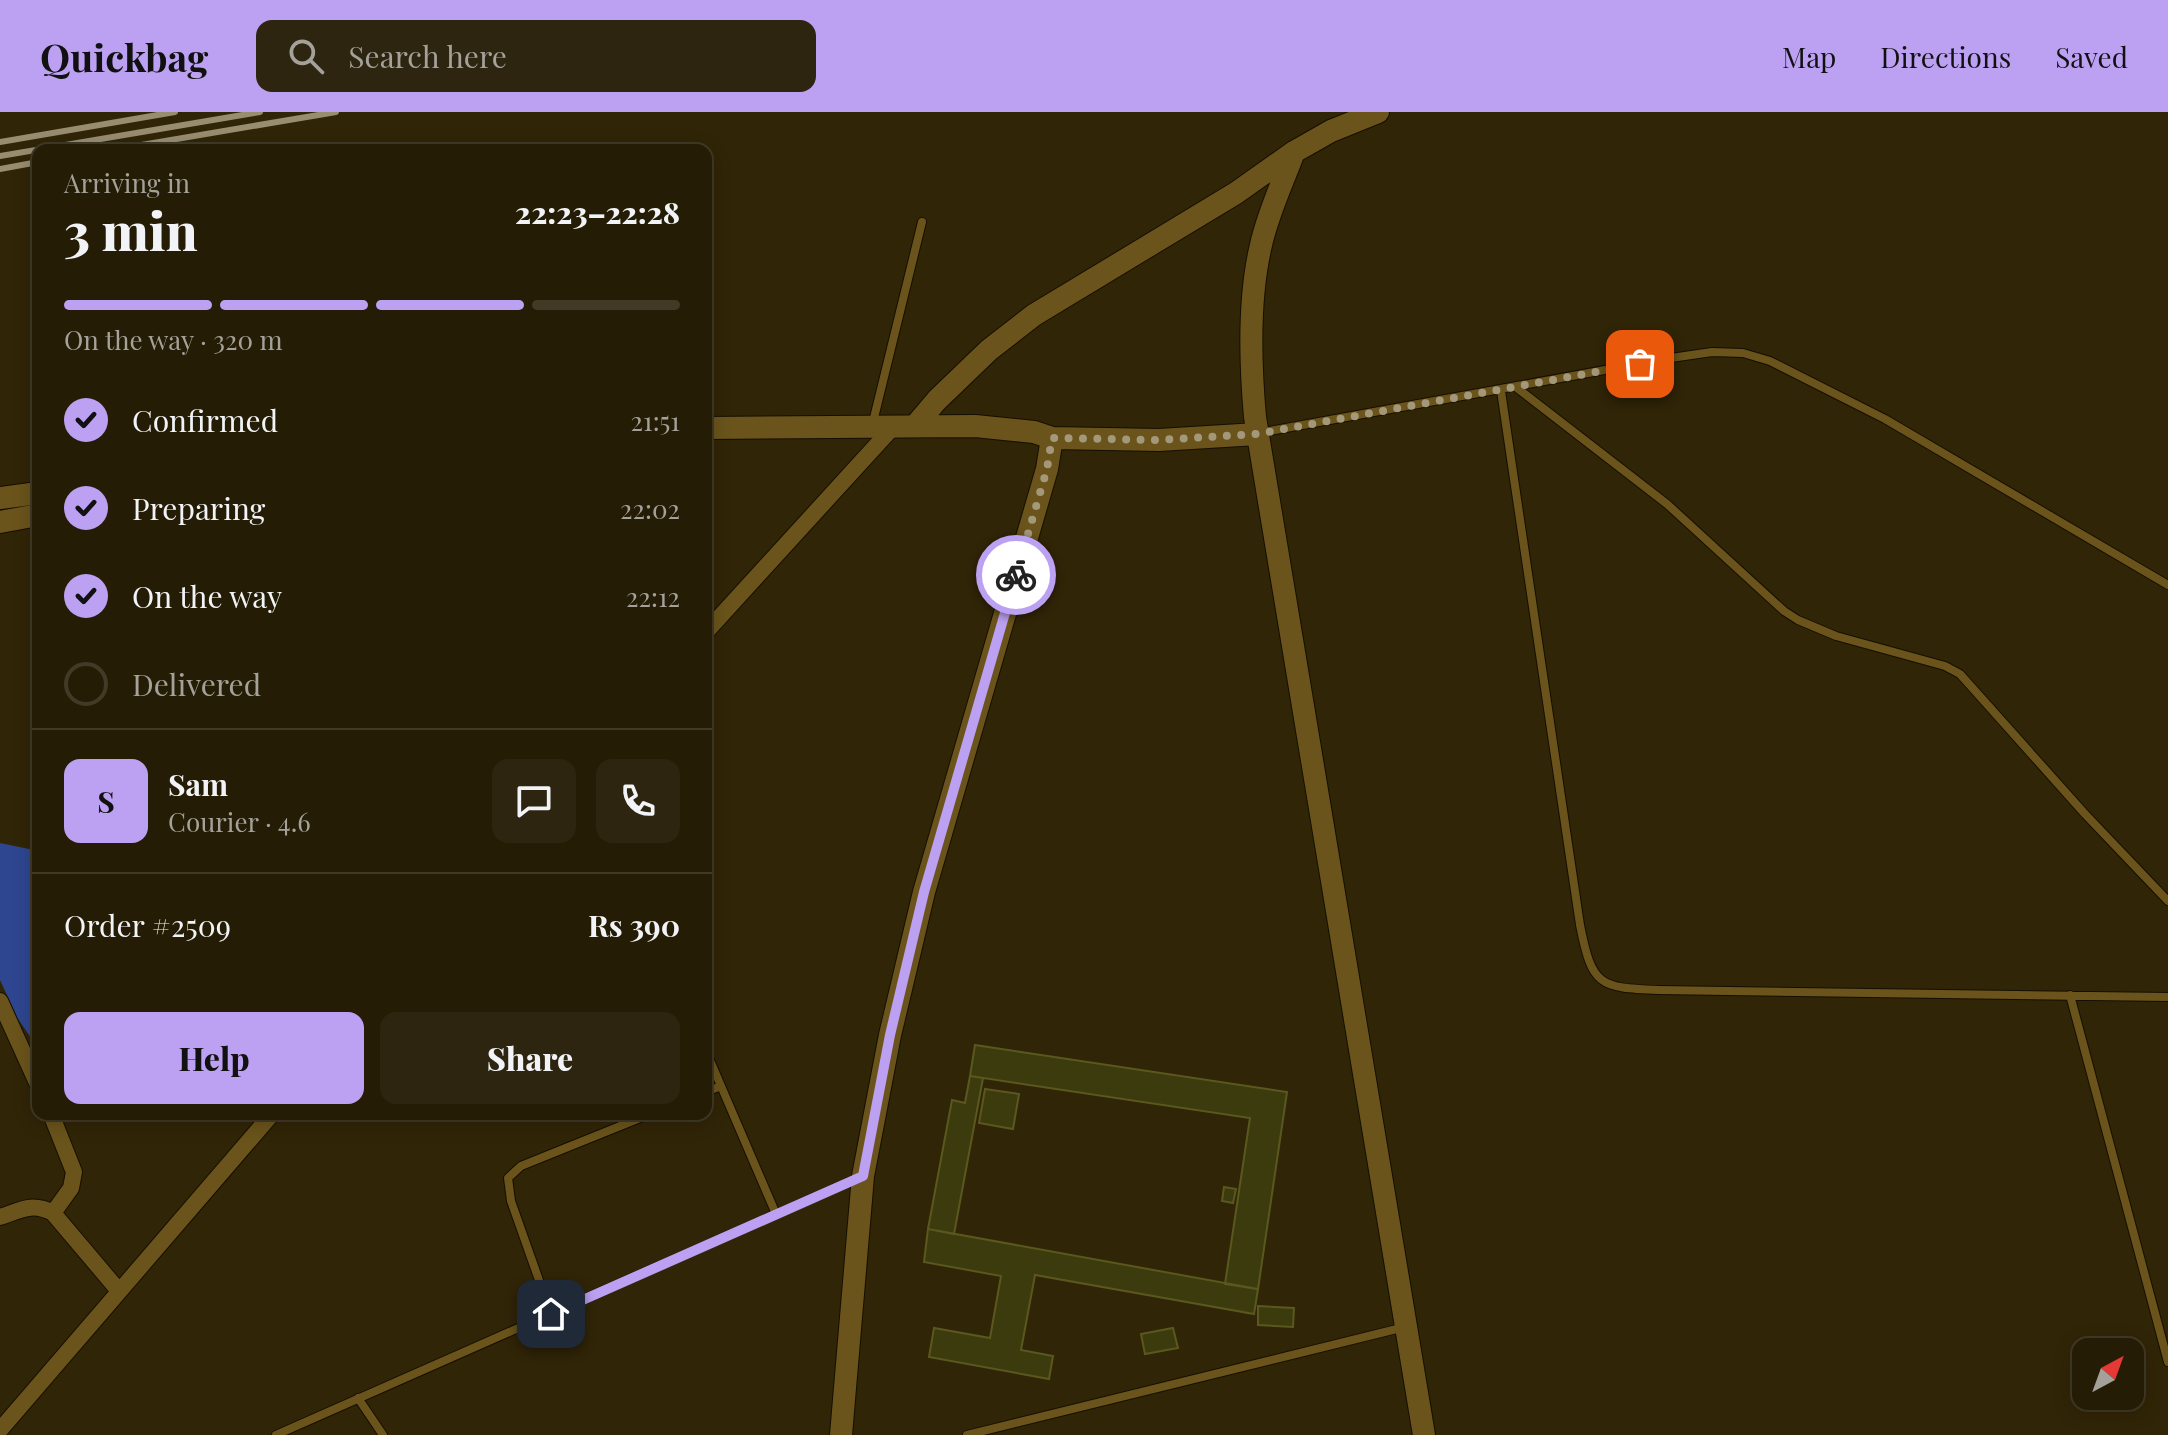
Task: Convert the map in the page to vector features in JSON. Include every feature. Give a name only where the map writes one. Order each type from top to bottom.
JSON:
[{"type":"street","points":[[712,626],[905,426],[978,360],[1034,315],[1236,193],[1294,152],[1331,131],[1378,112]]},
{"type":"street","points":[[1294,152],[1255,268],[1253,397],[1424,1435]]},
{"type":"street","points":[[712,428],[1010,428],[1052,438],[1159,440],[1257,434]]},
{"type":"street","points":[[841,1435],[863,1176],[890,1035],[924,892],[1047,469],[1052,438]]},
{"type":"street","points":[[0,498],[32,494]]},
{"type":"street","points":[[0,1001],[32,1072]]},
{"type":"street","points":[[53,1120],[74,1172],[71,1188],[53,1213]]},
{"type":"street","points":[[0,1430],[267,1120]]},
{"type":"street","points":[[0,1217],[31,1206],[53,1213],[119,1291]]},
{"type":"lane","points":[[871,427],[922,222]]},
{"type":"lane","points":[[1257,434],[1712,352],[1743,353],[1770,361],[1821,384],[2168,585]]},
{"type":"lane","points":[[1517,388],[1667,504],[1791,616],[1836,636],[1945,666],[1960,674],[2085,814],[2168,901]]},
{"type":"lane","points":[[1501,391],[1580,925],[1585,952],[1599,979],[1622,989],[2168,997]]},
{"type":"lane","points":[[2070,995],[2168,1362]]},
{"type":"lane","points":[[712,1065],[776,1214]]},
{"type":"lane","points":[[712,1090],[721,1086]]},
{"type":"lane","points":[[551,1314],[511,1201],[508,1178],[521,1166],[635,1120]]},
{"type":"lane","points":[[276,1435],[863,1176]]},
{"type":"lane","points":[[967,1435],[1406,1327]]},
{"type":"lane","points":[[358,1398],[383,1435]]},
{"type":"water","points":[[0,843],[32,848],[32,1039],[18,1019],[0,980]]},
{"type":"building","points":[[975,1045],[1287,1092],[1258,1289],[1225,1284],[1250,1118],[970,1076]]},
{"type":"building","points":[[970,1076],[983,1078],[954,1234],[928,1229],[952,1100],[965,1103]]},
{"type":"building","points":[[985,1089],[1019,1094],[1013,1129],[979,1123]]},
{"type":"building","points":[[1224,1187],[1236,1189],[1233,1203],[1222,1201]]},
{"type":"building","points":[[928,1229],[1258,1289],[1254,1314],[1035,1275],[1021,1350],[1053,1356],[1049,1379],[929,1357],[934,1328],[990,1338],[1001,1276],[924,1262]]},
{"type":"building","points":[[1258,1306],[1294,1308],[1293,1327],[1258,1325]]},
{"type":"building","points":[[1173,1328],[1178,1348],[1145,1354],[1141,1334]]},
{"type":"railway","points":[[0,142],[175,112]]},
{"type":"railway","points":[[71,144],[260,112]]},
{"type":"railway","points":[[147,144],[336,112]]},
{"type":"railway","points":[[0,156],[32,151]]},
{"type":"railway","points":[[0,169],[32,163]]},
{"type":"way so far","points":[[1016,575],[1047,469],[1052,438],[1159,440],[1257,434],[1640,364]]},
{"type":"route","points":[[551,1314],[863,1176],[890,1035],[924,892],[1016,575]]}]
